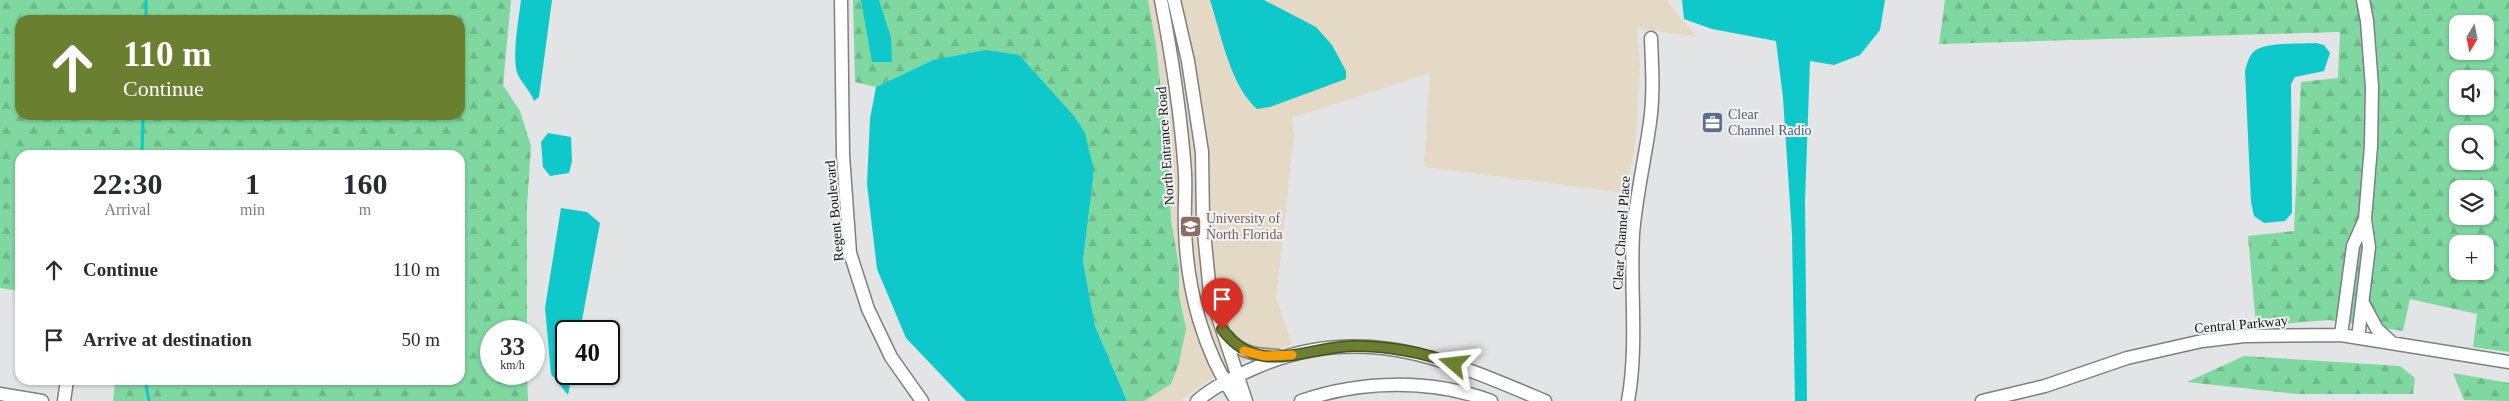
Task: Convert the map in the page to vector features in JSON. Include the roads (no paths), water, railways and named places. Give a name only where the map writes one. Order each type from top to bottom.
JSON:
[{"type":"street","name":"Regent Boulevard","points":[[841,0],[843,155],[850,253],[868,309],[891,357],[922,401]]},
{"type":"street","name":"North Entrance Road","points":[[1160,0],[1173,64],[1185,174],[1187,266],[1201,327],[1225,382],[1237,401]]},
{"type":"street","points":[[1174,0],[1188,61],[1202,152],[1206,267],[1210,293],[1246,401]]},
{"type":"street","points":[[2358,338],[2369,247],[2365,219],[2371,146],[2372,87],[2368,21],[2363,0]]},
{"type":"street","name":"Clear Channel Place","points":[[1628,401],[1633,352],[1631,296],[1633,233],[1638,188],[1650,120],[1652,77],[1650,38]]},
{"type":"street","points":[[1180,125],[1185,113],[1194,104]]},
{"type":"street","points":[[2341,335],[2352,246],[2365,219]]},
{"type":"street","points":[[2362,301],[2377,330],[2392,344]]},
{"type":"street","points":[[1222,329],[1230,341],[1246,352],[1286,356]]},
{"type":"street","name":"Central Parkway","points":[[1982,401],[2045,386],[2127,358],[2202,341],[2296,334],[2341,335],[2509,362]]},
{"type":"street","points":[[1197,401],[1238,375],[1286,356],[1352,346],[1391,348],[1439,358],[1545,401]]},
{"type":"street","points":[[64,401],[66,385]]},
{"type":"street","points":[[1301,401],[1348,389],[1402,385],[1454,391],[1491,401]]},
{"type":"street","points":[[0,394],[42,401]]},
{"type":"water","points":[[521,0],[552,0],[539,97],[534,101],[518,75],[516,68],[516,38]]},
{"type":"water","points":[[861,0],[879,0],[891,38],[892,62],[872,62]]},
{"type":"water","points":[[1210,0],[1264,0],[1316,27],[1332,45],[1346,71],[1346,79],[1270,107],[1257,109],[1240,87],[1233,73]]},
{"type":"water","points":[[1682,0],[1885,0],[1880,30],[1860,55],[1834,65],[1810,61],[1805,201],[1807,401],[1795,401],[1792,234],[1783,98],[1776,41],[1712,29],[1684,19]]},
{"type":"water","points":[[2316,43],[2324,45],[2330,53],[2324,71],[2295,77],[2291,84],[2292,213],[2285,221],[2264,223],[2254,216],[2251,202],[2245,71],[2252,54],[2261,47]]},
{"type":"water","points":[[986,50],[1019,55],[1074,116],[1085,133],[1094,171],[1083,261],[1095,326],[1127,401],[966,401],[906,338],[877,269],[867,184],[870,119],[876,87],[933,60]]},
{"type":"water","points":[[548,133],[571,137],[572,161],[569,173],[550,176],[543,167],[541,142]]},
{"type":"water","points":[[561,208],[587,212],[600,223],[582,320],[555,320],[555,379],[551,374],[545,308]]},
{"type":"water","points":[[560,385],[570,385],[568,395]]},
{"type":"waterway","points":[[146,0],[146,15]]},
{"type":"waterway","points":[[142,150],[143,120]]},
{"type":"waterway","points":[[146,385],[149,401]]},
{"type":"place","name":"Clear Channel Radio","points":[[1712,122]]},
{"type":"place","name":"University of North Florida","points":[[1190,226]]}]
